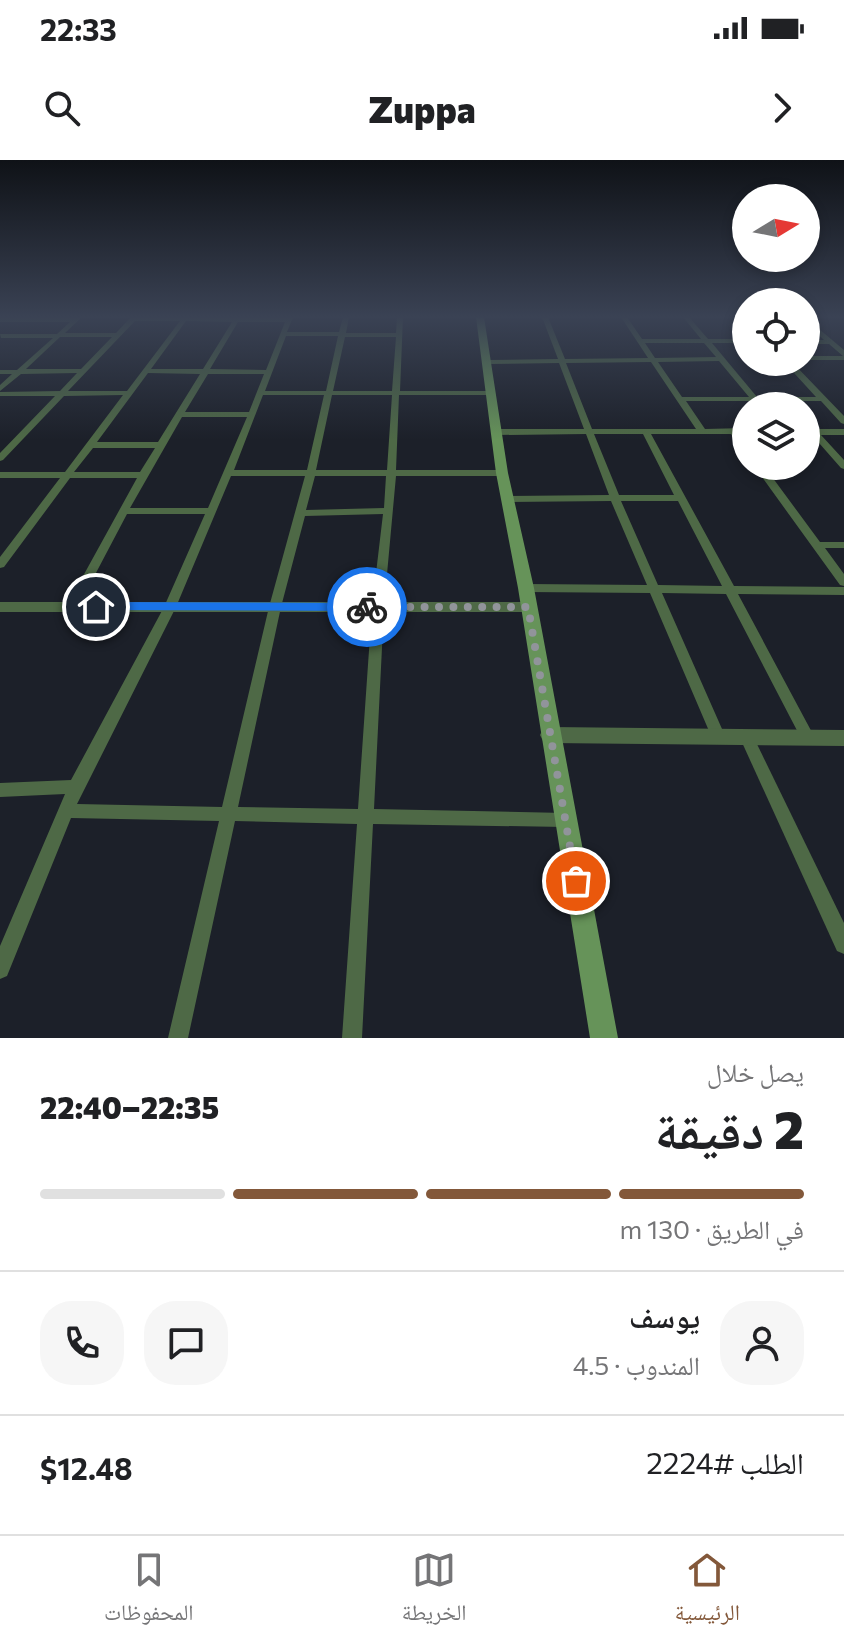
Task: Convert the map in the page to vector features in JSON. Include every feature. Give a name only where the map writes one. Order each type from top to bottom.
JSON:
[{"type":"main road","points":[[486,358],[502,473],[526,588],[604,1038]]},
{"type":"street","points":[[0,391],[33,358]]},
{"type":"street","points":[[0,458],[94,358]]},
{"type":"street","points":[[0,565],[154,358]]},
{"type":"street","points":[[72,607],[143,475],[214,358]]},
{"type":"street","points":[[0,969],[76,787],[170,607],[275,358]]},
{"type":"street","points":[[178,1038],[275,607],[311,473],[336,358]]},
{"type":"street","points":[[352,1038],[378,607],[392,475],[398,358]]},
{"type":"street","points":[[561,358],[615,499],[719,738]]},
{"type":"street","points":[[487,362],[719,359],[749,392]]},
{"type":"street","points":[[653,360],[702,431]]},
{"type":"street","points":[[0,372],[81,371]]},
{"type":"street","points":[[144,371],[269,372]]},
{"type":"street","points":[[801,376],[844,421]]},
{"type":"street","points":[[0,391],[126,393]]},
{"type":"street","points":[[260,393],[490,393]]},
{"type":"street","points":[[680,399],[732,401]]},
{"type":"street","points":[[181,415],[252,414]]},
{"type":"street","points":[[497,432],[732,431]]},
{"type":"street","points":[[646,432],[808,738]]},
{"type":"street","points":[[820,432],[844,432]]},
{"type":"street","points":[[820,442],[844,466]]},
{"type":"street","points":[[89,445],[162,445]]},
{"type":"street","points":[[229,473],[502,473]]},
{"type":"street","points":[[0,475],[143,475]]},
{"type":"street","points":[[770,480],[844,582]]},
{"type":"street","points":[[508,499],[679,498]]},
{"type":"street","points":[[124,511],[212,511]]},
{"type":"street","points":[[301,513],[389,511]]},
{"type":"street","points":[[819,545],[844,545]]},
{"type":"street","points":[[526,588],[844,591]]},
{"type":"street","points":[[0,607],[528,607]]},
{"type":"street","points":[[550,735],[844,738]]},
{"type":"street","points":[[747,738],[844,944]]},
{"type":"street","points":[[0,790],[76,787]]},
{"type":"street","points":[[65,811],[367,814],[565,820]]},
{"type":"way so far","points":[[367,607],[528,607],[576,881]]},
{"type":"route","points":[[96,607],[367,607]]}]
